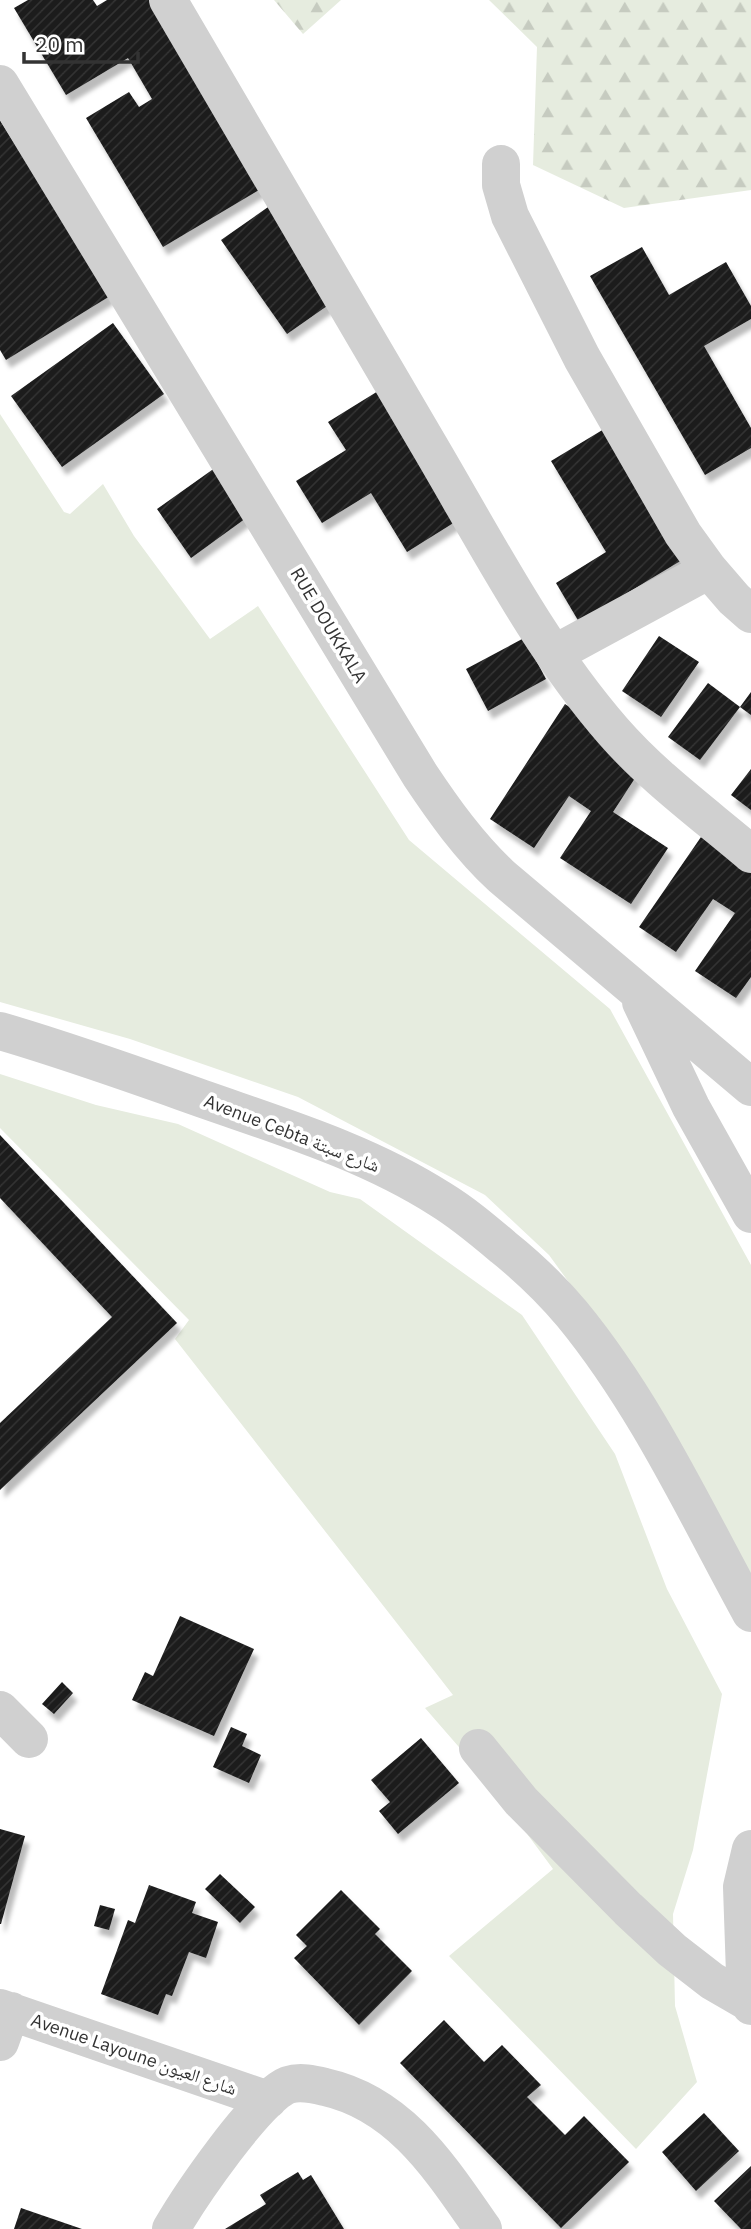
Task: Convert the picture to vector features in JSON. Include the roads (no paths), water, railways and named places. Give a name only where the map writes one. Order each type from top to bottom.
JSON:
[{"type":"street","points":[[168,0],[496,560],[554,654],[623,742],[751,854]]},
{"type":"street","name":"RUE DOUKKALA","points":[[0,84],[436,800],[463,836],[494,870],[751,1087]]},
{"type":"street","points":[[501,164],[501,185],[510,216],[582,358],[683,534],[709,570],[751,614]]},
{"type":"street","points":[[554,654],[709,570]]},
{"type":"street","points":[[635,990],[691,1107],[751,1214]]},
{"type":"street","name":"Avenue Cebta شارع سبتة","points":[[0,1031],[316,1138],[406,1179],[441,1199],[476,1224],[544,1283],[596,1346],[666,1455],[751,1614]]},
{"type":"street","points":[[0,1710],[29,1739]]},
{"type":"street","points":[[478,1748],[522,1801],[628,1909],[672,1950],[712,1981],[750,2005]]},
{"type":"street","points":[[750,2005],[745,1974],[742,1887],[751,1849]]},
{"type":"street","name":"Avenue Layoune شارع العيون","points":[[4,2020],[268,2100]]},
{"type":"street","points":[[171,2229],[219,2157],[268,2100],[285,2087],[300,2082],[339,2090],[369,2104],[407,2130],[439,2166],[483,2229]]}]
